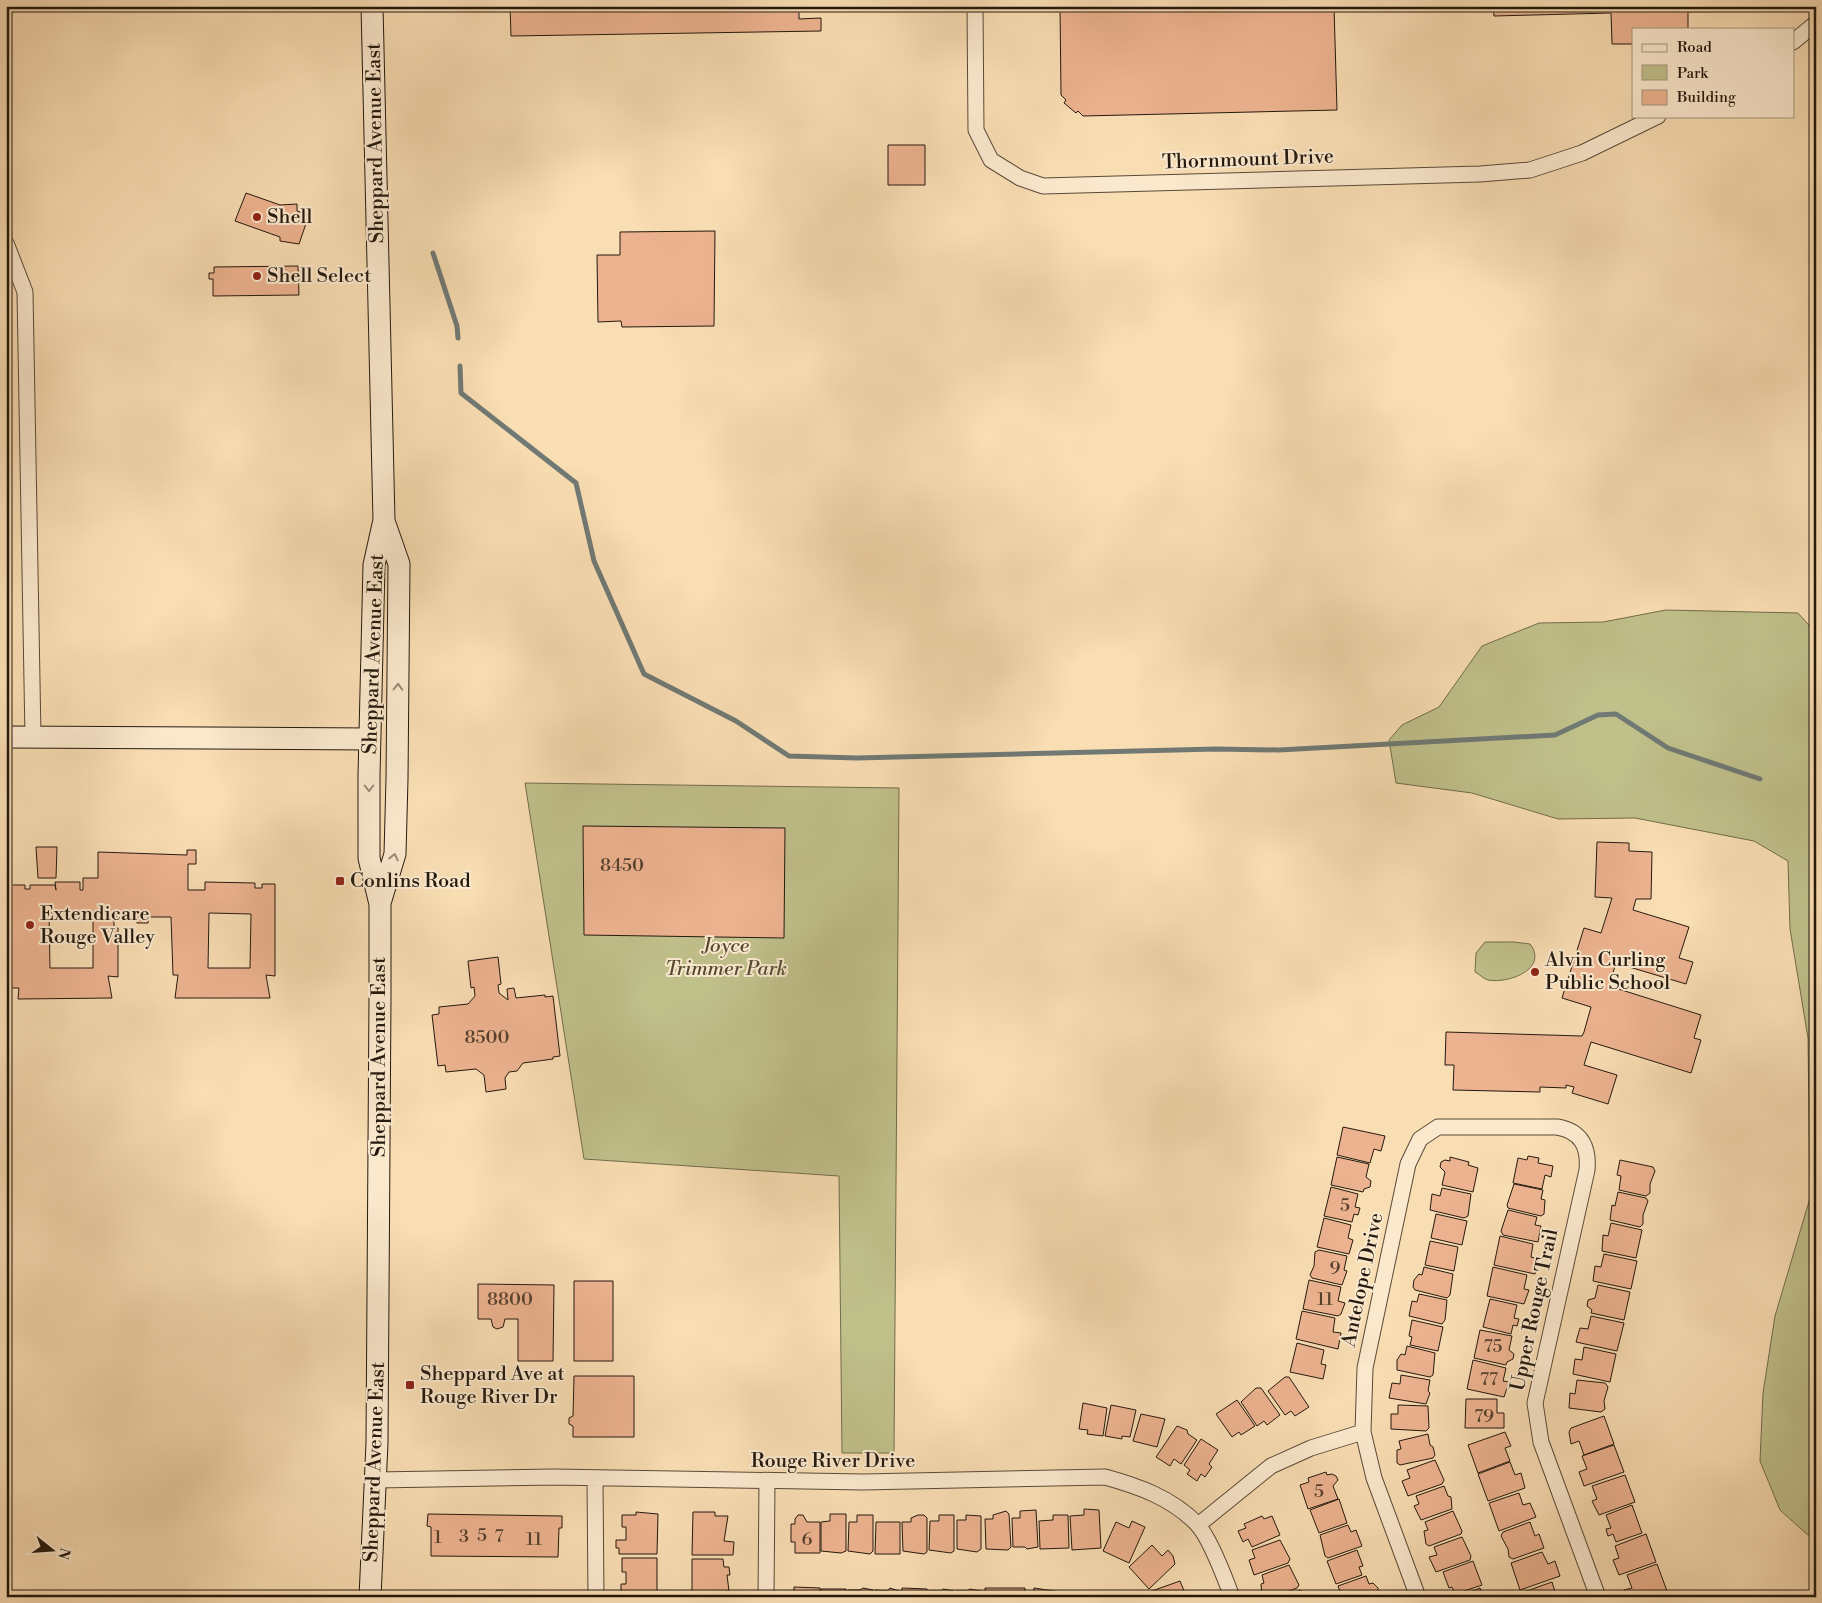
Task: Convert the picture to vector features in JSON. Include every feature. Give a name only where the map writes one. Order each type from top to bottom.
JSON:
[{"type":"main road","name":"Sheppard Avenue East","points":[[370,1597],[376,1480],[380,904],[369,858],[370,739],[374,566],[384,520],[372,6]]},
{"type":"main road","name":"Sheppard Avenue East","points":[[380,904],[396,854],[399,564],[384,520]]},
{"type":"main road","points":[[6,737],[370,739]]},
{"type":"street","name":"Thornmount Drive","points":[[974,6],[976,130],[991,160],[1020,178],[1043,186],[1480,174],[1530,170],[1582,153],[1654,118]]},
{"type":"street","points":[[1794,41],[1816,23]]},
{"type":"street","points":[[6,243],[25,292],[33,737]]},
{"type":"street","name":"Antelope Drive","points":[[1418,1597],[1374,1478],[1363,1432],[1365,1368],[1404,1179],[1414,1150],[1420,1139],[1438,1128],[1557,1127],[1567,1129],[1584,1142]]},
{"type":"street","name":"Upper Rouge Trail","points":[[1584,1142],[1588,1155],[1587,1170],[1535,1403],[1540,1442],[1598,1597]]},
{"type":"street","points":[[1232,1597],[1224,1576],[1198,1524],[1271,1466],[1311,1448],[1363,1432]]},
{"type":"street","name":"Rouge River Drive","points":[[376,1480],[464,1477],[766,1482],[1105,1477],[1143,1488],[1198,1524]]},
{"type":"street","points":[[595,1479],[596,1597]]},
{"type":"street","points":[[766,1482],[766,1597]]},
{"type":"green space","points":[[1666,610],[1798,613],[1816,633],[1816,1539],[1810,1537],[1780,1510],[1760,1461],[1763,1393],[1775,1316],[1810,1198],[1808,1038],[1790,929],[1788,861],[1754,841],[1635,818],[1558,819],[1472,793],[1396,783],[1389,740],[1402,725],[1439,707],[1482,646],[1539,623],[1603,622]]},
{"type":"green space","name":"Joyce Trimmer Park","points":[[525,783],[899,788],[894,1453],[842,1453],[839,1176],[584,1159]]},
{"type":"green space","points":[[1485,942],[1530,944],[1534,953],[1534,961],[1524,973],[1515,977],[1496,981],[1486,979],[1475,972],[1476,953]]},
{"type":"building","points":[[510,6],[799,6],[799,19],[821,18],[821,31],[511,36]]},
{"type":"building","points":[[1060,6],[1334,6],[1337,110],[1083,116],[1064,103],[1066,100],[1061,95]]},
{"type":"building","points":[[1493,6],[1770,6],[1765,11],[1688,12],[1688,28],[1632,28],[1632,44],[1612,44],[1611,13],[1494,16]]},
{"type":"building","points":[[888,145],[925,145],[925,185],[888,185]]},
{"type":"building","points":[[246,193],[280,205],[297,204],[297,211],[309,215],[299,244],[280,241],[280,237],[235,221]]},
{"type":"building","points":[[715,231],[714,326],[622,327],[621,321],[598,322],[597,255],[620,255],[620,232]]},
{"type":"building","points":[[298,266],[299,295],[213,296],[213,279],[209,279],[209,273],[214,273],[214,267]]},
{"type":"building","points":[[583,826],[785,828],[784,938],[584,935]]},
{"type":"building","points":[[1597,842],[1629,843],[1629,851],[1652,852],[1651,899],[1636,899],[1633,910],[1689,927],[1679,958],[1693,962],[1686,984],[1616,963],[1609,986],[1701,1015],[1694,1038],[1701,1040],[1691,1073],[1591,1042],[1584,1065],[1617,1075],[1608,1104],[1572,1093],[1574,1087],[1566,1085],[1566,1088],[1540,1087],[1540,1092],[1453,1090],[1454,1065],[1445,1065],[1446,1032],[1582,1036],[1591,1007],[1562,998],[1584,928],[1601,933],[1612,898],[1595,897]]},
{"type":"building","points":[[36,847],[57,847],[56,878],[38,878]]},
{"type":"building","name":"Extendicare Rouge Valley","points":[[187,850],[196,850],[196,864],[188,864],[188,890],[205,890],[205,882],[255,883],[255,888],[262,888],[262,884],[275,884],[275,976],[266,975],[270,998],[175,998],[178,975],[173,975],[171,917],[149,917],[148,923],[137,923],[137,917],[114,917],[114,928],[118,928],[118,977],[108,976],[112,998],[18,999],[19,988],[12,988],[11,978],[11,885],[25,885],[25,889],[30,889],[30,885],[55,885],[56,890],[55,882],[80,882],[80,890],[83,890],[83,878],[98,878],[98,852],[187,855]],"holes":[[[93,912],[93,968],[50,968],[49,913]],[[209,913],[251,914],[250,968],[208,968]]]},
{"type":"building","points":[[498,957],[501,984],[498,985],[499,993],[508,1000],[507,989],[514,988],[516,998],[553,996],[560,1056],[553,1057],[553,1059],[523,1063],[517,1071],[509,1072],[505,1078],[506,1089],[486,1092],[484,1075],[476,1069],[446,1072],[445,1065],[438,1066],[432,1015],[439,1014],[439,1007],[468,1004],[475,996],[474,987],[471,988],[468,961]]},
{"type":"building","points":[[1343,1127],[1385,1136],[1381,1151],[1374,1149],[1370,1163],[1337,1155]]},
{"type":"building","points":[[1528,1156],[1539,1158],[1538,1163],[1553,1166],[1551,1177],[1545,1175],[1542,1189],[1513,1183],[1518,1158],[1527,1160]]},
{"type":"building","points":[[1337,1157],[1369,1164],[1366,1177],[1371,1181],[1370,1187],[1364,1189],[1363,1192],[1331,1185]]},
{"type":"building","points":[[1450,1157],[1469,1162],[1468,1165],[1478,1168],[1473,1192],[1442,1185],[1445,1172],[1440,1167],[1441,1162],[1445,1160],[1450,1161]]},
{"type":"building","points":[[1620,1160],[1653,1167],[1655,1171],[1650,1184],[1650,1193],[1646,1196],[1619,1190],[1621,1176],[1617,1175]]},
{"type":"building","points":[[1514,1184],[1543,1190],[1541,1199],[1545,1200],[1544,1214],[1541,1216],[1508,1208],[1507,1205]]},
{"type":"building","points":[[1331,1187],[1358,1194],[1355,1207],[1360,1208],[1358,1215],[1354,1214],[1352,1222],[1324,1216]]},
{"type":"building","points":[[1442,1188],[1471,1194],[1468,1216],[1464,1218],[1430,1210],[1432,1194],[1440,1196]]},
{"type":"building","points":[[1618,1192],[1646,1198],[1648,1201],[1643,1215],[1643,1224],[1640,1227],[1610,1220],[1612,1205],[1615,1206]]},
{"type":"building","points":[[1508,1210],[1537,1217],[1535,1225],[1541,1226],[1538,1242],[1503,1235],[1501,1231]]},
{"type":"building","points":[[1436,1214],[1467,1221],[1462,1245],[1431,1238]]},
{"type":"building","points":[[1324,1218],[1351,1225],[1348,1238],[1353,1240],[1349,1254],[1317,1247]]},
{"type":"building","points":[[1611,1223],[1642,1230],[1636,1258],[1602,1251],[1603,1235],[1608,1236]]},
{"type":"building","points":[[1500,1236],[1533,1244],[1531,1257],[1539,1259],[1535,1274],[1494,1265]]},
{"type":"building","points":[[1430,1241],[1458,1247],[1454,1271],[1425,1265]]},
{"type":"building","points":[[1319,1250],[1347,1256],[1344,1270],[1347,1271],[1342,1285],[1312,1278],[1310,1275],[1314,1266],[1315,1252]]},
{"type":"building","points":[[1604,1254],[1637,1261],[1631,1289],[1593,1281],[1595,1266],[1601,1267]]},
{"type":"building","points":[[1424,1267],[1453,1274],[1450,1295],[1447,1298],[1415,1290],[1413,1287],[1414,1280],[1419,1274],[1422,1275]]},
{"type":"building","points":[[1493,1267],[1527,1275],[1524,1289],[1529,1290],[1524,1304],[1487,1296]]},
{"type":"building","points":[[1309,1280],[1341,1287],[1338,1301],[1345,1303],[1341,1314],[1338,1316],[1303,1309]]},
{"type":"building","points":[[574,1281],[613,1281],[613,1361],[574,1361]]},
{"type":"building","points":[[478,1284],[554,1285],[553,1361],[518,1361],[518,1319],[505,1319],[503,1327],[497,1329],[493,1327],[491,1319],[478,1319]]},
{"type":"building","points":[[1598,1285],[1630,1292],[1624,1320],[1591,1313],[1592,1310],[1587,1306],[1588,1300],[1595,1298]]},
{"type":"building","points":[[1419,1294],[1447,1300],[1445,1320],[1442,1324],[1409,1316],[1412,1301],[1417,1302]]},
{"type":"building","points":[[1490,1299],[1517,1305],[1514,1318],[1519,1319],[1517,1326],[1513,1325],[1511,1334],[1483,1327]]},
{"type":"building","points":[[1302,1311],[1335,1318],[1333,1332],[1341,1333],[1338,1349],[1296,1339]]},
{"type":"building","points":[[1591,1316],[1624,1323],[1617,1351],[1576,1342],[1580,1328],[1588,1329]]},
{"type":"building","points":[[1412,1320],[1443,1327],[1438,1351],[1410,1345],[1412,1337],[1409,1336]]},
{"type":"building","points":[[1480,1330],[1512,1336],[1509,1350],[1514,1354],[1513,1359],[1507,1362],[1506,1365],[1474,1358]]},
{"type":"building","points":[[1297,1343],[1324,1350],[1321,1364],[1326,1365],[1323,1379],[1290,1372]]},
{"type":"building","points":[[1407,1346],[1435,1353],[1433,1375],[1430,1377],[1397,1370],[1397,1360],[1401,1354],[1405,1355]]},
{"type":"building","points":[[1584,1347],[1616,1354],[1610,1382],[1573,1374],[1575,1359],[1582,1360]]},
{"type":"building","points":[[1473,1360],[1506,1368],[1503,1381],[1509,1382],[1504,1397],[1467,1389]]},
{"type":"building","points":[[1401,1375],[1430,1380],[1428,1391],[1430,1393],[1426,1404],[1389,1398],[1392,1383],[1400,1384]]},
{"type":"building","points":[[574,1376],[634,1376],[634,1437],[573,1437],[573,1426],[569,1424],[569,1418],[573,1416]]},
{"type":"building","points":[[1285,1377],[1289,1377],[1309,1407],[1295,1416],[1291,1411],[1285,1415],[1268,1391]]},
{"type":"building","points":[[1577,1380],[1605,1383],[1608,1387],[1604,1401],[1605,1409],[1601,1412],[1569,1408],[1570,1393],[1575,1394]]},
{"type":"building","points":[[1256,1388],[1261,1388],[1280,1415],[1267,1425],[1264,1421],[1257,1426],[1241,1402]]},
{"type":"building","points":[[1466,1399],[1497,1399],[1497,1413],[1504,1413],[1504,1428],[1465,1428]]},
{"type":"building","points":[[1237,1400],[1255,1426],[1241,1435],[1239,1432],[1232,1437],[1216,1414]]},
{"type":"building","points":[[1083,1403],[1107,1408],[1103,1436],[1087,1434],[1088,1430],[1079,1429]]},
{"type":"building","points":[[1111,1405],[1136,1410],[1130,1437],[1122,1436],[1122,1439],[1105,1436]]},
{"type":"building","points":[[1398,1405],[1428,1406],[1429,1428],[1426,1431],[1391,1429],[1391,1414],[1398,1414]]},
{"type":"building","points":[[1141,1414],[1165,1419],[1157,1447],[1133,1441]]},
{"type":"building","points":[[1604,1416],[1614,1444],[1584,1455],[1579,1441],[1571,1444],[1569,1432],[1571,1428]]},
{"type":"building","points":[[1177,1426],[1187,1430],[1188,1434],[1197,1440],[1181,1464],[1174,1459],[1170,1466],[1156,1457]]},
{"type":"building","points":[[1505,1432],[1511,1446],[1505,1448],[1510,1461],[1478,1473],[1468,1445]]},
{"type":"building","points":[[1428,1434],[1430,1445],[1433,1447],[1435,1455],[1433,1458],[1400,1465],[1397,1463],[1397,1450],[1401,1449],[1399,1441]]},
{"type":"building","points":[[1201,1439],[1218,1450],[1209,1464],[1212,1467],[1205,1477],[1201,1474],[1197,1481],[1187,1474],[1190,1470],[1184,1465]]},
{"type":"building","points":[[1614,1445],[1624,1472],[1584,1486],[1579,1472],[1587,1469],[1582,1456]]},
{"type":"building","points":[[1435,1460],[1444,1480],[1442,1484],[1408,1496],[1402,1481],[1410,1478],[1407,1470]]},
{"type":"building","points":[[1510,1462],[1515,1475],[1521,1473],[1525,1488],[1488,1501],[1478,1474]]},
{"type":"building","points":[[1326,1472],[1327,1475],[1332,1474],[1336,1476],[1338,1480],[1333,1486],[1338,1499],[1308,1509],[1300,1485],[1309,1482],[1308,1478]]},
{"type":"building","points":[[1625,1475],[1635,1502],[1599,1515],[1592,1501],[1597,1499],[1592,1486]]},
{"type":"building","points":[[1444,1486],[1448,1496],[1451,1497],[1452,1509],[1421,1520],[1414,1506],[1419,1504],[1416,1496]]},
{"type":"building","points":[[1519,1493],[1523,1505],[1530,1503],[1536,1517],[1499,1531],[1489,1503]]},
{"type":"building","points":[[1339,1499],[1347,1523],[1319,1533],[1310,1510]]},
{"type":"building","points":[[1632,1505],[1642,1533],[1616,1542],[1613,1534],[1608,1536],[1606,1529],[1611,1528],[1606,1515]]},
{"type":"building","points":[[1084,1509],[1099,1510],[1101,1548],[1072,1550],[1070,1516],[1084,1515]]},
{"type":"building","points":[[1036,1510],[1038,1547],[1027,1549],[1025,1547],[1013,1547],[1012,1518],[1020,1518],[1020,1511]]},
{"type":"building","points":[[1006,1511],[1009,1514],[1011,1547],[1008,1550],[986,1549],[985,1519],[993,1519],[993,1515]]},
{"type":"building","points":[[1453,1511],[1462,1531],[1461,1534],[1429,1546],[1426,1544],[1424,1531],[1428,1530],[1425,1522]]},
{"type":"building","points":[[636,1512],[658,1514],[657,1554],[619,1554],[619,1548],[616,1548],[616,1540],[626,1540],[626,1527],[622,1527],[622,1515],[636,1515]]},
{"type":"building","points":[[693,1512],[715,1512],[715,1516],[728,1516],[724,1541],[734,1542],[733,1555],[692,1555]]},
{"type":"building","points":[[428,1514],[562,1516],[562,1528],[559,1528],[558,1557],[431,1556],[431,1527],[427,1526]]},
{"type":"building","points":[[830,1514],[846,1514],[846,1551],[841,1553],[821,1551],[821,1522],[830,1521]]},
{"type":"building","points":[[798,1515],[803,1515],[807,1522],[820,1522],[820,1553],[795,1553],[795,1542],[791,1542],[791,1524],[795,1524],[795,1519]]},
{"type":"building","points":[[857,1515],[873,1515],[873,1551],[870,1554],[848,1551],[849,1522],[857,1522]]},
{"type":"building","points":[[924,1515],[927,1518],[927,1552],[924,1554],[903,1551],[902,1522],[911,1522],[911,1518]]},
{"type":"building","points":[[939,1515],[954,1515],[954,1551],[951,1553],[929,1550],[930,1521],[939,1521]]},
{"type":"building","points":[[966,1515],[981,1516],[981,1549],[977,1552],[957,1549],[957,1520],[966,1520]]},
{"type":"building","points":[[1053,1515],[1068,1515],[1069,1548],[1040,1549],[1039,1521],[1053,1520]]},
{"type":"building","points":[[1262,1516],[1264,1519],[1272,1516],[1280,1535],[1252,1547],[1248,1539],[1243,1542],[1238,1531],[1246,1528],[1244,1524]]},
{"type":"building","points":[[1132,1521],[1145,1527],[1129,1563],[1103,1551],[1116,1522],[1129,1528]]},
{"type":"building","points":[[876,1522],[900,1522],[900,1554],[875,1554]]},
{"type":"building","points":[[1530,1522],[1535,1536],[1539,1534],[1544,1548],[1513,1559],[1509,1557],[1508,1549],[1501,1536],[1503,1532]]},
{"type":"building","points":[[1348,1525],[1351,1532],[1356,1530],[1362,1546],[1328,1558],[1325,1556],[1320,1535]]},
{"type":"building","points":[[1646,1534],[1656,1562],[1619,1575],[1613,1560],[1619,1558],[1615,1546]]},
{"type":"building","points":[[1462,1537],[1471,1556],[1470,1560],[1436,1572],[1429,1557],[1437,1555],[1434,1547]]},
{"type":"building","points":[[1280,1540],[1290,1559],[1288,1563],[1254,1575],[1249,1560],[1255,1558],[1252,1550]]},
{"type":"building","points":[[1152,1545],[1162,1556],[1168,1550],[1173,1556],[1175,1564],[1149,1589],[1129,1567]]},
{"type":"building","points":[[1357,1550],[1363,1566],[1359,1567],[1362,1575],[1336,1584],[1327,1561]]},
{"type":"building","points":[[1542,1552],[1548,1564],[1555,1561],[1560,1576],[1520,1590],[1511,1563]]},
{"type":"building","points":[[622,1558],[657,1558],[657,1597],[625,1597],[625,1592],[621,1591],[621,1584],[626,1584],[626,1572],[622,1572]]},
{"type":"building","points":[[692,1559],[723,1559],[724,1567],[729,1567],[730,1575],[727,1575],[729,1591],[724,1591],[724,1597],[692,1597]]},
{"type":"building","points":[[1473,1561],[1482,1585],[1455,1594],[1452,1587],[1449,1588],[1443,1572]]},
{"type":"building","points":[[1657,1564],[1667,1591],[1652,1597],[1627,1597],[1624,1590],[1632,1588],[1627,1575]]},
{"type":"building","points":[[1289,1565],[1299,1585],[1297,1588],[1273,1597],[1262,1597],[1261,1584],[1264,1583],[1262,1575]]},
{"type":"building","points":[[1366,1576],[1369,1584],[1373,1583],[1378,1588],[1379,1597],[1342,1597],[1338,1586]]},
{"type":"building","points":[[1180,1581],[1185,1593],[1190,1591],[1192,1597],[1150,1597],[1149,1592]]},
{"type":"building","points":[[1552,1582],[1556,1595],[1564,1592],[1566,1597],[1523,1597],[1521,1593]]},
{"type":"building","points":[[794,1587],[820,1588],[820,1597],[794,1597]]},
{"type":"building","points":[[863,1588],[873,1590],[873,1597],[848,1597],[848,1590],[860,1590]]},
{"type":"building","points":[[890,1588],[899,1591],[899,1597],[875,1597],[875,1590],[887,1591]]},
{"type":"building","points":[[902,1588],[927,1589],[927,1597],[902,1597]]},
{"type":"building","points":[[985,1588],[1025,1588],[1025,1597],[985,1597]]},
{"type":"building","points":[[1034,1588],[1074,1594],[1073,1597],[1033,1597]]},
{"type":"building","points":[[1480,1588],[1483,1597],[1457,1597]]},
{"type":"building","points":[[821,1589],[846,1589],[846,1597],[821,1597]]},
{"type":"building","points":[[943,1589],[954,1591],[954,1597],[929,1597],[929,1591],[941,1591]]},
{"type":"building","points":[[970,1589],[981,1591],[981,1597],[956,1597],[956,1591],[967,1591]]},
{"type":"building","points":[[1301,1590],[1303,1597],[1281,1597]]},
{"type":"waterway","points":[[433,253],[457,326],[458,338]]},
{"type":"waterway","points":[[460,366],[461,393],[576,483],[594,561],[644,674],[736,721],[789,756],[857,758],[1216,749],[1279,750],[1555,735],[1598,715],[1616,714],[1668,748],[1760,779]]},
{"type":"place","name":"Shell","points":[[257,217]]},
{"type":"place","name":"Shell Select","points":[[257,276]]},
{"type":"place","name":"Conlins Road","points":[[340,881]]},
{"type":"place","name":"Extendicare Rouge Valley","points":[[30,925]]},
{"type":"place","name":"Alvin Curling Public School","points":[[1535,972]]},
{"type":"place","name":"Sheppard Ave at Rouge River Dr","points":[[410,1385]]}]
